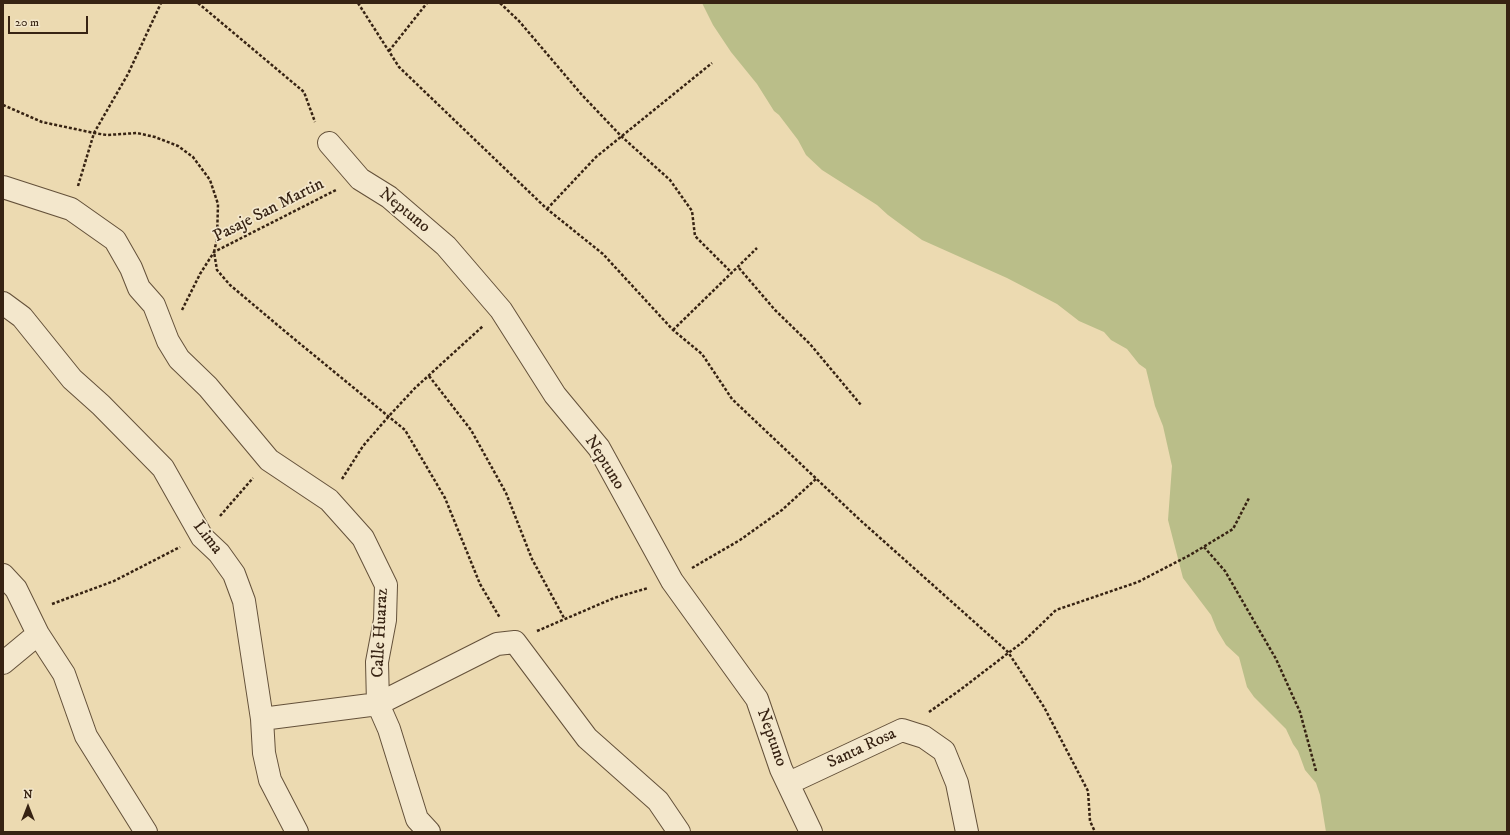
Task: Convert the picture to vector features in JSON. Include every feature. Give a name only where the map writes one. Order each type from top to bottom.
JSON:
[{"type":"street","name":"Neptuno","points":[[329,143],[360,179],[389,197],[446,246],[501,310],[555,395],[599,448],[672,581],[757,698],[781,769],[790,783],[811,832]]},
{"type":"street","name":"Calle Huaraz","points":[[3,186],[71,209],[115,240],[131,268],[138,288],[154,305],[168,342],[179,359],[208,387],[269,460],[328,500],[363,538],[386,585],[385,620],[377,662],[378,704],[389,729],[417,819],[429,832]]},
{"type":"street","name":"Lima","points":[[3,303],[22,317],[72,379],[101,405],[164,468],[202,537],[219,553],[234,574],[244,601],[262,719],[264,753],[270,780],[297,832]]},
{"type":"street","points":[[3,575],[16,589],[38,634],[64,674],[86,736],[146,832]]},
{"type":"street","points":[[3,663],[38,634]]},
{"type":"street","points":[[262,719],[378,704],[498,644],[515,642],[587,738],[658,801],[679,832]]},
{"type":"street","name":"Santa Rosa","points":[[790,783],[902,730],[924,737],[944,751],[957,783],[967,832]]},
{"type":"path","points":[[71,209],[94,133],[128,74],[161,3]]},
{"type":"path","points":[[198,3],[304,92],[314,121],[329,143]]},
{"type":"path","points":[[358,3],[399,67],[547,208],[603,254],[673,330],[702,354],[732,399],[860,520],[1008,652],[1044,707],[1088,792],[1090,821],[1095,832]]},
{"type":"path","points":[[389,51],[428,3]]},
{"type":"path","points":[[500,3],[519,21],[582,95],[621,136],[670,180],[692,211],[695,236],[732,273]]},
{"type":"path","points":[[547,208],[596,157],[712,63]]},
{"type":"path","points":[[3,105],[42,122],[94,133],[107,135],[137,133],[155,137],[178,146],[193,157],[210,180],[218,204],[217,239],[214,252],[217,270],[230,285],[287,334],[405,430],[444,498],[480,584],[515,642]]},
{"type":"path","name":"Pasaje San Martin","points":[[168,342],[200,274],[214,252],[305,204],[360,179]]},
{"type":"path","points":[[673,330],[739,268],[757,248]]},
{"type":"path","points":[[739,268],[775,310],[810,344],[861,406]]},
{"type":"path","points":[[328,500],[363,446],[389,416],[429,376],[501,310]]},
{"type":"path","points":[[429,376],[471,430],[506,493],[532,559],[564,618]]},
{"type":"path","points":[[38,634],[52,604],[114,581],[202,537],[269,460]]},
{"type":"path","points":[[902,730],[960,690],[1024,641],[1056,610],[1138,582],[1204,547],[1233,529],[1249,498]]},
{"type":"path","points":[[1204,547],[1225,571],[1276,659],[1300,712],[1316,771]]},
{"type":"green space","points":[[702,3],[1507,3],[1507,832],[1326,832],[1320,795],[1316,783],[1305,770],[1298,751],[1286,729],[1254,697],[1247,687],[1239,657],[1226,645],[1217,630],[1211,615],[1183,578],[1168,520],[1172,466],[1163,426],[1155,406],[1146,369],[1139,364],[1127,349],[1111,340],[1104,332],[1079,321],[1057,304],[1007,278],[922,240],[877,205],[822,170],[806,155],[798,140],[779,115],[774,111],[757,84],[731,52],[713,25]]}]
